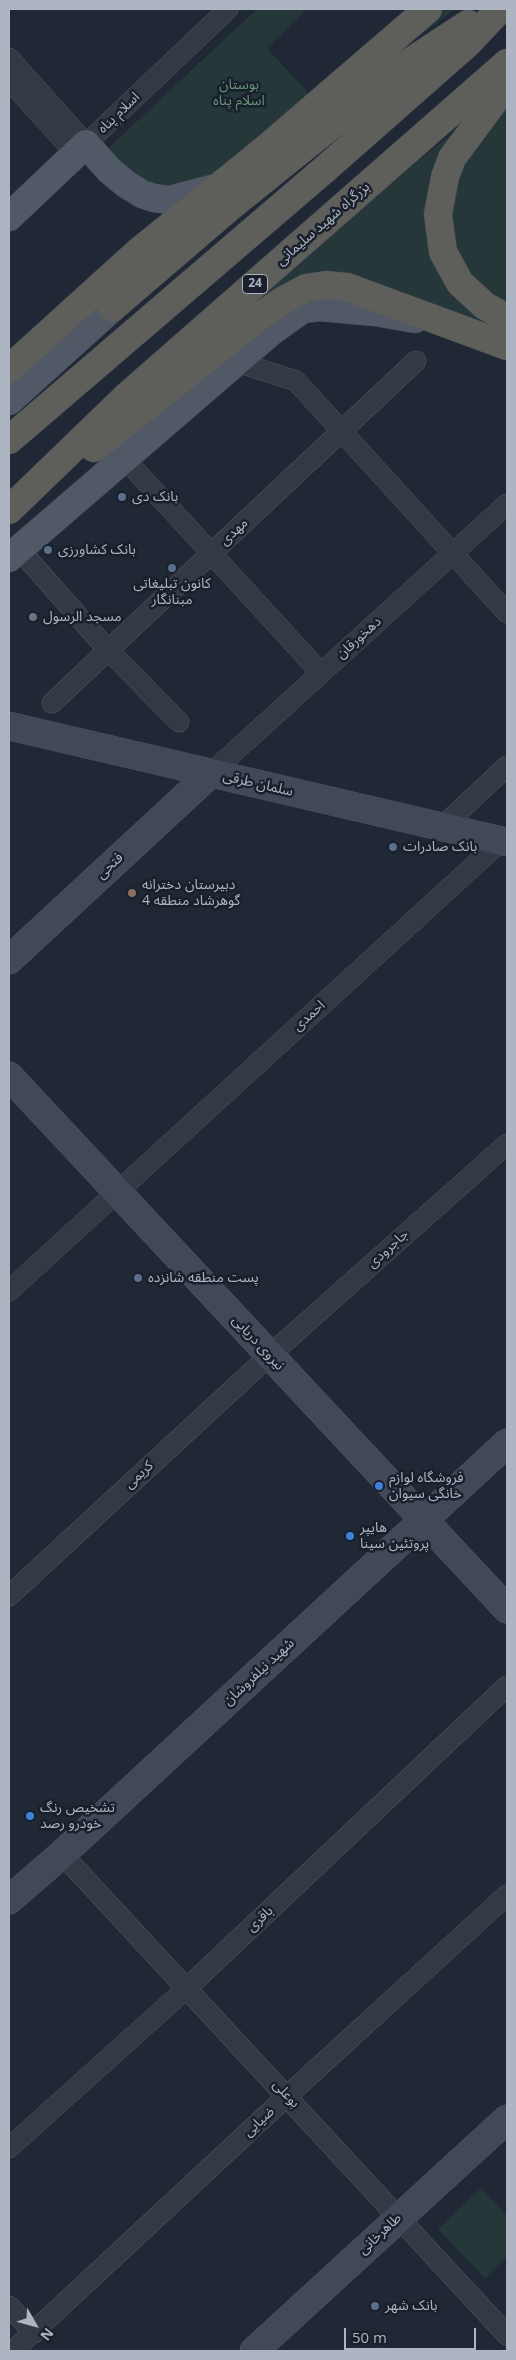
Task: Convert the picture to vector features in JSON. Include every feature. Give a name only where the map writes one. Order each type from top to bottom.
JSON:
[{"type":"highway","points":[[9,369],[138,252],[263,151],[428,9]]},
{"type":"highway","points":[[263,151],[324,112],[410,62],[490,9]]},
{"type":"highway","points":[[9,440],[468,43],[500,9]]},
{"type":"highway","points":[[112,308],[231,206],[410,62]]},
{"type":"highway","name":"بزرگراه شهید سلیمانی","points":[[9,511],[127,396],[507,63]]},
{"type":"highway","points":[[507,84],[452,158],[445,177],[438,214],[443,252],[460,283],[485,306],[507,318]]},
{"type":"highway","points":[[9,511],[111,436],[260,316],[306,288],[326,285],[347,288],[507,346]]},
{"type":"main road","points":[[81,149],[126,184],[142,194],[154,198],[169,200],[215,188]]},
{"type":"main road","name":"اسلام پناه","points":[[9,216],[81,149]]},
{"type":"main road","points":[[14,554],[272,331],[303,309],[319,307],[375,312],[451,326]]},
{"type":"main road","points":[[9,401],[112,308]]},
{"type":"main road","name":"سلمان طرقی","points":[[9,726],[504,841]]},
{"type":"main road","name":"فتحی","points":[[9,960],[212,773]]},
{"type":"main road","name":"نیروی دریایی","points":[[9,1076],[507,1609]]},
{"type":"main road","name":"شهید نیلفروشان","points":[[9,1900],[62,1854],[507,1443]]},
{"type":"main road","name":"طاهرخانی","points":[[254,2351],[399,2216],[507,2119]]},
{"type":"street","name":"اسلام پناه","points":[[81,149],[216,13]]},
{"type":"street","points":[[9,58],[81,149]]},
{"type":"street","points":[[9,80],[81,149]]},
{"type":"street","name":"مهدی","points":[[52,703],[416,360]]},
{"type":"street","points":[[237,362],[296,381],[507,613]]},
{"type":"street","points":[[124,458],[321,673]]},
{"type":"street","name":"دهخورقان","points":[[212,773],[507,504]]},
{"type":"street","points":[[14,554],[179,722]]},
{"type":"street","points":[[442,827],[507,766]]},
{"type":"street","name":"احمدی","points":[[9,1291],[116,1191],[504,841]]},
{"type":"street","name":"جاجرودی","points":[[270,1355],[507,1144]]},
{"type":"street","name":"کریمی","points":[[9,1596],[270,1355]]},
{"type":"street","name":"باقری","points":[[9,2148],[187,1988],[507,1686]]},
{"type":"street","name":"بوعلی","points":[[62,1854],[399,2216],[507,2335]]},
{"type":"street","name":"ضیایی","points":[[13,2351],[287,2096],[507,1895]]},
{"type":"street","points":[[9,2306],[34,2333]]},
{"type":"green space","name":"بوستان اسلام پناه","points":[[257,9],[307,9],[267,48],[311,96],[220,169],[204,179],[163,192],[103,153]]},
{"type":"green space","points":[[440,9],[455,9],[386,61]]},
{"type":"green space","points":[[507,101],[507,311],[463,276],[447,228],[461,156]]},
{"type":"green space","points":[[489,103],[432,216],[507,334],[327,275],[155,385],[328,235]]},
{"type":"green space","points":[[481,2188],[507,2216],[507,2256],[485,2278],[438,2229]]},
{"type":"place","name":"بانک دی","points":[[122,497]]},
{"type":"place","name":"بانک کشاورزی","points":[[48,550]]},
{"type":"place","name":"کانون تبلیغاتی مبنانگار","points":[[172,568]]},
{"type":"place","name":"مسجد الرسول","points":[[33,617]]},
{"type":"place","name":"بانک صادرات","points":[[393,847]]},
{"type":"place","name":"دبیرستان دخترانه گوهرشاد منطقه 4","points":[[132,893]]},
{"type":"place","name":"پست منطقه شانزده","points":[[138,1278]]},
{"type":"place","name":"فروشگاه لوازم خانگی سیوان","points":[[379,1486]]},
{"type":"place","name":"هایپر پروتئین سینا","points":[[350,1536]]},
{"type":"place","name":"تشخیص رنگ خودرو رصد","points":[[30,1816]]},
{"type":"place","name":"بانک شهر","points":[[375,2306]]}]
